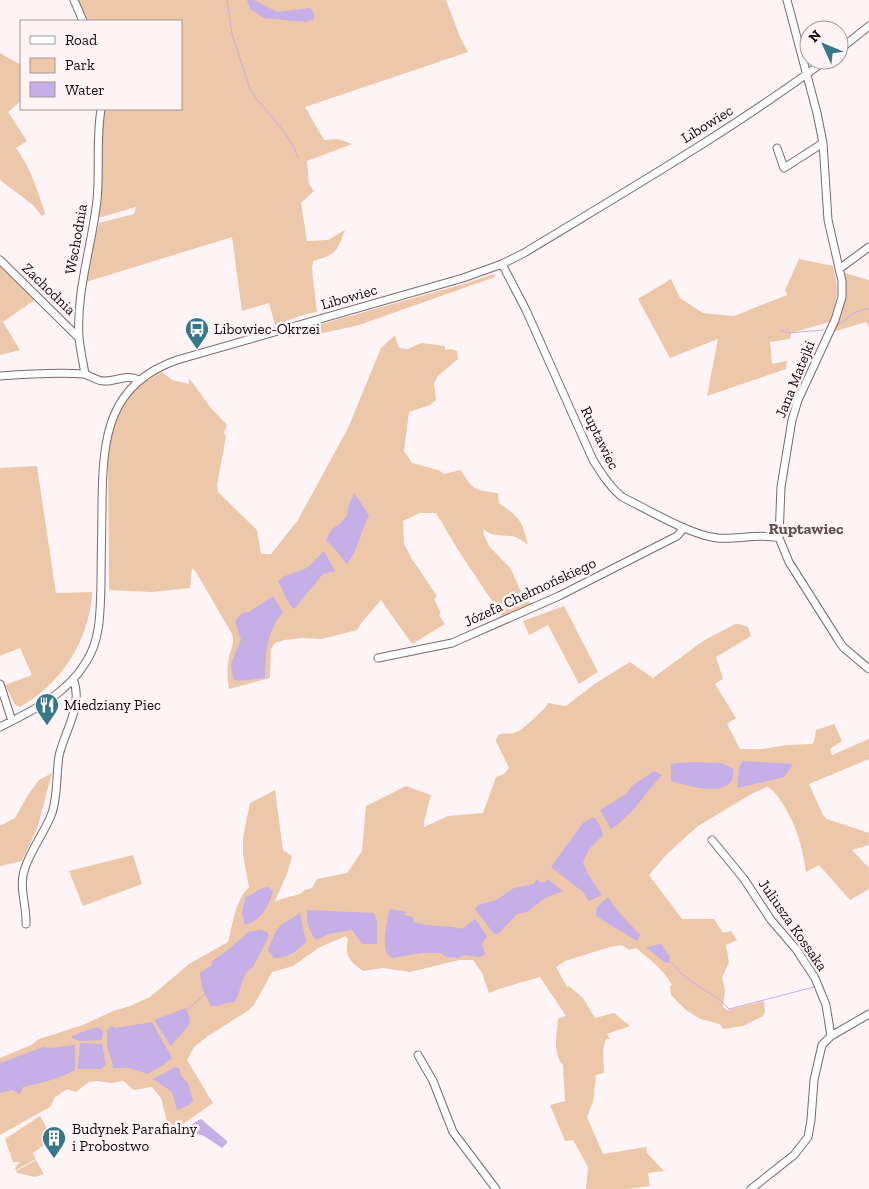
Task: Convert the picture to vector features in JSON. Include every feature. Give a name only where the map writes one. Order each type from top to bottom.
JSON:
[{"type":"street","points":[[74,0],[83,20]]},
{"type":"street","name":"Jana Matejki","points":[[787,0],[806,75],[812,88],[823,143],[828,193],[828,220],[842,282],[841,302],[835,320],[798,400],[788,436],[781,487],[778,538],[789,562],[843,647],[869,669]]},
{"type":"street","points":[[849,42],[869,26]]},
{"type":"street","name":"Libowiec","points":[[0,727],[54,697],[73,679],[91,655],[98,633],[100,611],[102,489],[105,443],[109,426],[126,393],[139,380],[155,369],[177,360],[392,299],[502,264],[532,248],[715,136],[813,70]]},
{"type":"street","name":"Wschodnia","points":[[85,374],[79,338],[82,286],[97,194],[97,138],[101,110]]},
{"type":"street","points":[[777,148],[784,168],[823,143]]},
{"type":"street","points":[[839,269],[869,247]]},
{"type":"street","name":"Zachodnia","points":[[0,260],[79,338]]},
{"type":"street","name":"Ruptawiec","points":[[502,264],[526,310],[593,460],[607,483],[622,497],[684,528],[716,538],[768,536],[778,538]]},
{"type":"street","points":[[0,376],[33,373],[85,374],[99,381],[131,377],[139,380]]},
{"type":"street","name":"Józefa Chełmońskiego","points":[[378,658],[452,643],[559,596],[677,536],[684,528]]},
{"type":"street","points":[[26,924],[22,880],[25,868],[52,813],[57,791],[59,756],[69,728],[77,694],[73,679]]},
{"type":"street","points":[[0,684],[12,721]]},
{"type":"street","name":"Juliusza Kossaka","points":[[712,840],[744,879],[771,920],[796,949],[815,978],[826,1005],[831,1036]]},
{"type":"street","points":[[751,1189],[794,1154],[808,1137],[814,1080],[822,1045],[831,1036],[869,1014]]},
{"type":"street","points":[[418,1055],[433,1081],[453,1132],[496,1189]]},
{"type":"green space","points":[[76,0],[446,0],[460,37],[468,52],[305,107],[324,140],[338,139],[352,144],[307,161],[309,184],[314,191],[301,203],[307,241],[328,240],[345,230],[335,252],[313,261],[312,269],[317,312],[275,325],[269,303],[242,311],[232,237],[86,282],[99,223],[134,214],[136,207],[98,218],[102,110],[182,110],[182,20],[85,20]]},
{"type":"green space","points":[[0,53],[20,64],[20,102],[8,112],[27,141],[16,148],[37,188],[45,214],[42,216],[33,205],[0,180]]},
{"type":"green space","points":[[799,259],[833,266],[837,295],[829,322],[791,333],[790,339],[770,342],[772,364],[787,361],[786,369],[707,396],[718,339],[670,358],[638,299],[671,279],[680,298],[703,313],[734,316],[787,295],[785,290]]},
{"type":"green space","points":[[2,265],[36,299],[3,322],[20,350],[0,355],[0,266]]},
{"type":"green space","points":[[845,273],[869,280],[869,327],[866,322],[833,332],[845,298]]},
{"type":"green space","points":[[494,274],[495,277],[359,325],[323,333],[310,332],[287,338],[293,332]]},
{"type":"green space","points":[[395,335],[399,348],[408,349],[421,343],[445,346],[445,350],[457,351],[458,359],[438,376],[434,383],[436,400],[430,405],[409,412],[404,451],[412,463],[438,470],[444,474],[461,470],[475,488],[498,493],[499,503],[512,512],[522,525],[528,545],[514,537],[492,534],[484,529],[483,533],[489,546],[511,569],[521,592],[531,604],[502,616],[436,513],[420,513],[403,521],[404,544],[437,596],[434,599],[441,613],[439,615],[445,624],[412,644],[381,600],[357,630],[322,639],[303,638],[275,643],[271,649],[270,678],[229,689],[228,669],[233,637],[192,568],[190,588],[152,592],[109,590],[108,461],[113,428],[126,400],[144,382],[162,372],[172,380],[189,384],[189,378],[210,407],[227,425],[224,433],[226,437],[217,485],[218,492],[257,530],[261,554],[271,554],[298,520],[348,428],[381,348]]},
{"type":"green space","points":[[37,466],[56,593],[92,592],[92,597],[84,630],[70,661],[48,687],[20,707],[15,705],[5,685],[32,675],[20,648],[0,656],[0,468]]},
{"type":"green space","points":[[564,606],[598,672],[579,684],[548,625],[529,635],[523,621]]},
{"type":"green space","points":[[735,624],[748,627],[751,636],[716,657],[723,679],[715,684],[736,718],[727,724],[740,749],[763,749],[787,745],[812,744],[816,730],[834,724],[842,741],[830,749],[832,755],[869,739],[869,759],[809,784],[823,815],[827,819],[869,833],[869,845],[852,850],[869,868],[869,889],[850,900],[819,865],[806,872],[801,845],[792,821],[778,797],[767,787],[755,792],[698,826],[667,854],[649,875],[682,919],[714,919],[723,933],[731,931],[737,940],[726,945],[729,962],[722,978],[725,990],[723,1007],[727,1010],[764,1001],[765,1012],[763,1016],[743,1026],[723,1029],[720,1024],[700,1019],[686,1010],[671,995],[670,986],[672,985],[665,974],[636,948],[629,950],[622,945],[610,947],[565,961],[556,967],[567,987],[569,986],[583,998],[595,1018],[614,1013],[630,1026],[607,1034],[610,1039],[606,1039],[603,1050],[604,1073],[596,1075],[593,1102],[587,1117],[603,1154],[646,1147],[647,1153],[664,1171],[648,1173],[650,1186],[627,1189],[586,1189],[588,1167],[573,1140],[565,1141],[550,1105],[565,1101],[563,1065],[557,1054],[556,1043],[558,1019],[566,1016],[540,977],[489,993],[482,973],[473,960],[459,960],[410,972],[383,968],[363,971],[349,958],[346,936],[320,947],[293,966],[272,972],[254,1005],[249,1010],[194,1047],[187,1060],[213,1103],[170,1133],[161,1098],[152,1087],[134,1090],[123,1081],[110,1083],[98,1081],[89,1082],[76,1092],[67,1089],[55,1097],[50,1107],[0,1135],[0,1058],[31,1045],[39,1039],[83,1025],[150,997],[189,964],[228,942],[238,906],[249,887],[243,855],[243,837],[250,803],[275,790],[283,850],[292,856],[287,874],[275,901],[300,894],[312,888],[317,879],[347,873],[362,851],[366,806],[406,786],[431,795],[424,827],[448,816],[483,813],[496,777],[504,774],[509,768],[496,741],[499,735],[519,731],[545,708],[548,703],[566,706],[596,683],[630,662],[653,678],[703,641]]},
{"type":"green space","points":[[52,773],[38,826],[22,861],[0,866],[0,826],[15,818],[39,780]]},
{"type":"green space","points":[[133,855],[142,884],[83,906],[69,871]]},
{"type":"green space","points":[[40,1116],[53,1139],[33,1153],[36,1159],[16,1170],[15,1168],[20,1162],[13,1162],[5,1139]]},
{"type":"green space","points":[[36,1160],[44,1174],[35,1177],[17,1173],[16,1171]]},
{"type":"water","points":[[247,0],[254,0],[277,12],[310,8],[314,13],[314,19],[305,22],[264,18],[250,9]]},
{"type":"water","points":[[354,493],[369,515],[354,553],[347,564],[326,540],[332,529],[347,516],[349,504]]},
{"type":"water","points":[[324,551],[335,571],[323,574],[294,609],[286,599],[278,581],[285,576],[307,568]]},
{"type":"water","points":[[273,596],[283,612],[270,635],[265,678],[239,681],[233,679],[231,663],[241,640],[235,621],[242,613],[249,612]]},
{"type":"water","points":[[743,761],[793,764],[784,777],[737,788],[739,767]]},
{"type":"water","points":[[691,762],[721,763],[734,769],[732,780],[721,788],[712,789],[671,781],[671,764]]},
{"type":"water","points":[[654,771],[662,775],[632,811],[611,829],[600,810],[626,794],[633,785]]},
{"type":"water","points":[[594,817],[603,835],[589,849],[583,862],[588,874],[602,895],[589,901],[583,892],[551,867],[583,823]]},
{"type":"water","points":[[537,879],[540,882],[545,882],[548,879],[563,891],[545,898],[527,912],[517,914],[498,934],[494,934],[475,909],[478,905],[496,900],[514,888],[534,884]]},
{"type":"water","points":[[268,887],[273,891],[264,912],[256,920],[245,925],[242,914],[245,898]]},
{"type":"water","points":[[608,897],[640,935],[637,941],[596,916],[597,907]]},
{"type":"water","points":[[391,909],[407,912],[403,915],[413,917],[414,922],[426,925],[462,929],[475,919],[487,936],[482,944],[485,954],[480,957],[464,955],[458,958],[446,957],[441,953],[421,953],[393,958],[387,953],[385,944],[387,921]]},
{"type":"water","points":[[307,910],[374,913],[377,920],[377,944],[362,944],[352,930],[329,934],[316,940],[308,926]]},
{"type":"water","points":[[300,913],[306,942],[284,957],[274,958],[268,950],[276,931],[281,925]]},
{"type":"water","points":[[261,930],[267,932],[269,936],[253,967],[243,979],[236,999],[233,1002],[211,1006],[202,988],[200,973],[212,965],[211,962],[248,932]]},
{"type":"water","points":[[661,944],[670,957],[668,963],[664,962],[646,947]]},
{"type":"water","points":[[186,1008],[190,1019],[189,1025],[171,1046],[154,1020]]},
{"type":"water","points":[[152,1022],[172,1058],[147,1074],[130,1068],[113,1068],[107,1047],[107,1030],[111,1026],[116,1028]]},
{"type":"water","points":[[98,1027],[103,1031],[102,1040],[80,1041],[72,1038],[72,1036]]},
{"type":"water","points":[[80,1043],[102,1044],[106,1065],[101,1069],[78,1069]]},
{"type":"water","points":[[75,1045],[75,1070],[56,1078],[23,1087],[20,1094],[12,1090],[0,1093],[0,1063],[43,1047]]},
{"type":"water","points":[[175,1067],[179,1068],[181,1076],[188,1083],[193,1101],[189,1105],[177,1110],[172,1092],[153,1079]]},
{"type":"water","points":[[201,1119],[227,1141],[222,1148],[204,1136],[184,1130]]},
{"type":"waterway","points":[[227,0],[232,34],[250,89],[289,139],[298,158]]},
{"type":"waterway","points":[[837,326],[854,313],[869,308]]},
{"type":"waterway","points":[[780,330],[789,333],[823,330]]},
{"type":"waterway","points":[[669,961],[683,975],[718,999],[729,1009],[814,987]]},
{"type":"waterway","points":[[187,1010],[205,994]]},
{"type":"place","name":"Libowiec-Okrzei","points":[[197,350]]},
{"type":"place","name":"Miedziany Piec","points":[[47,726]]},
{"type":"place","name":"Budynek Parafialny i Probostwo","points":[[54,1159]]},
{"type":"district","name":"Ruptawiec","points":[[806,528]]}]
